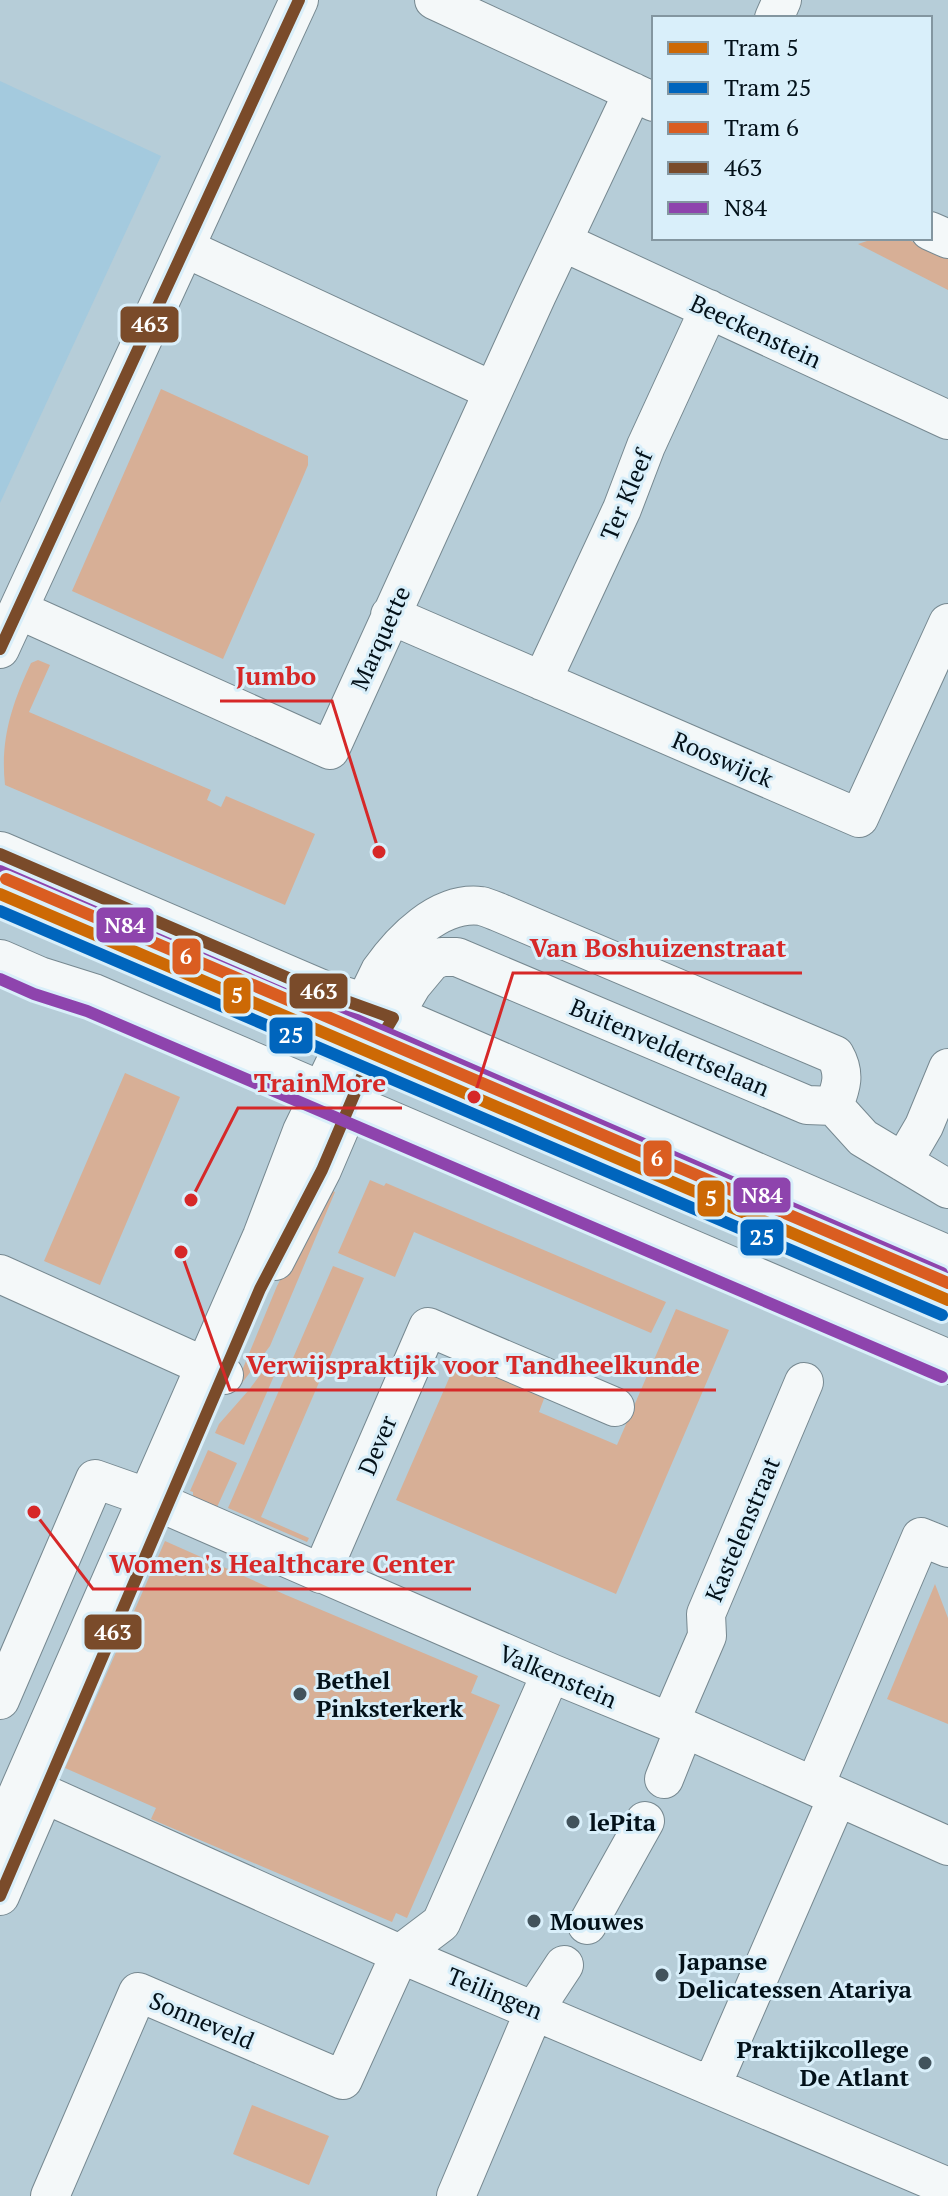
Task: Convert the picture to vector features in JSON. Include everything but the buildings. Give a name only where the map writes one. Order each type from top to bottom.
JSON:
[{"type":"main road","points":[[0,854],[321,992],[378,1012],[948,1258]]},
{"type":"main road","points":[[0,962],[39,979],[93,996],[948,1362]]},
{"type":"street","points":[[0,649],[299,0]]},
{"type":"street","points":[[434,0],[644,97]]},
{"type":"street","name":"Marquette","points":[[19,610],[330,750],[563,242],[644,97]]},
{"type":"street","name":"Beeckenstein","points":[[563,242],[948,420]]},
{"type":"street","points":[[185,248],[493,391]]},
{"type":"street","name":"Ter Kleef","points":[[542,681],[622,509],[646,446],[709,309]]},
{"type":"street","name":"Rooswijck","points":[[390,615],[859,818],[948,623]]},
{"type":"street","points":[[0,1896],[33,1788],[215,1370],[302,1131],[335,1100],[378,1012],[380,971],[397,948],[434,918],[456,909],[481,906],[835,1055],[842,1066],[843,1079],[834,1106],[863,1138],[948,1189]]},
{"type":"street","points":[[507,978],[531,925]]},
{"type":"street","name":"Buitenveldertselaan","points":[[378,1012],[432,961],[457,957],[807,1105],[818,1108],[834,1106]]},
{"type":"street","points":[[903,1162],[924,1126],[948,1068]]},
{"type":"street","points":[[0,1274],[215,1370]]},
{"type":"street","name":"Dever","points":[[321,1574],[428,1327],[615,1407]]},
{"type":"street","name":"Kastelenstraat","points":[[664,1779],[677,1726],[707,1636],[706,1614],[804,1382]]},
{"type":"street","name":"Valkenstein","points":[[0,1700],[95,1479],[158,1502],[948,1846]]},
{"type":"street","points":[[712,2085],[921,1537],[948,1548]]},
{"type":"street","points":[[400,1954],[441,1923],[551,1673]]},
{"type":"street","points":[[0,1834],[33,1788]]},
{"type":"street","name":"Teilingen","points":[[33,1788],[400,1954],[948,2187]]},
{"type":"street","points":[[587,1925],[645,1821]]},
{"type":"street","name":"Sonneveld","points":[[50,2196],[138,1992],[343,2080],[400,1954]]},
{"type":"street","points":[[456,2196],[535,2009],[564,1965]]},
{"type":"shaded area","points":[[0,81],[161,156],[0,503]]},
{"type":"shaded area","points":[[870,240],[908,240],[948,255],[948,290],[858,244]]},
{"type":"shaded area","points":[[161,389],[308,456],[308,465],[223,659],[72,591]]},
{"type":"shaded area","points":[[38,660],[50,665],[29,712],[211,790],[207,800],[221,807],[226,796],[315,834],[285,905],[5,785],[4,752],[9,722],[31,663]]},
{"type":"shaded area","points":[[125,1073],[180,1097],[100,1285],[44,1261]]},
{"type":"shaded area","points":[[370,1180],[384,1186],[386,1183],[666,1302],[651,1333],[414,1232],[395,1277],[338,1253]]},
{"type":"shaded area","points":[[328,1189],[335,1192],[270,1346],[239,1387],[236,1385],[277,1286]]},
{"type":"shaded area","points":[[333,1266],[364,1278],[261,1517],[309,1538],[307,1542],[228,1508]]},
{"type":"shaded area","points":[[676,1309],[729,1330],[616,1594],[396,1500],[457,1360],[545,1396],[539,1412],[617,1445]]},
{"type":"shaded area","points":[[273,1358],[280,1362],[244,1445],[215,1433],[219,1424]]},
{"type":"shaded area","points":[[208,1450],[237,1463],[213,1516],[193,1498],[190,1491]]},
{"type":"shaded area","points":[[165,1541],[478,1676],[471,1693],[500,1705],[407,1918],[396,1913],[392,1922],[151,1819],[156,1808],[65,1768]]},
{"type":"shaded area","points":[[935,1584],[948,1618],[948,1724],[887,1699]]},
{"type":"shaded area","points":[[252,2105],[329,2136],[309,2185],[233,2154]]},
{"type":"tram line","name":"6","points":[[6,879],[948,1283]]},
{"type":"tram line","name":"5","points":[[0,894],[948,1300]]},
{"type":"tram line","name":"25","points":[[0,911],[942,1315]]},
{"type":"transit line","name":"463","points":[[0,649],[299,0]]},
{"type":"transit line","name":"463","points":[[0,854],[321,992],[393,1018],[372,1053],[322,1170],[260,1289],[0,1896]]},
{"type":"transit line","name":"N84","points":[[0,871],[315,1007],[357,1020],[942,1273]]},
{"type":"transit line","name":"N84","points":[[0,979],[87,1011],[942,1377]]},
{"type":"place","name":"Jumbo","points":[[379,852]]},
{"type":"place","name":"Van Boshuizenstraat","points":[[474,1097]]},
{"type":"place","name":"TrainMore","points":[[191,1200]]},
{"type":"place","name":"Verwijspraktijk voor Tandheelkunde","points":[[181,1252]]},
{"type":"place","name":"Women's Healthcare Center","points":[[34,1512]]},
{"type":"place","name":"Bethel Pinksterkerk","points":[[300,1694]]},
{"type":"place","name":"lePita","points":[[573,1822]]},
{"type":"place","name":"Mouwes","points":[[534,1921]]},
{"type":"place","name":"Japanse Delicatessen Atariya","points":[[662,1975]]},
{"type":"place","name":"Praktijkcollege De Atlant","points":[[925,2063]]}]
